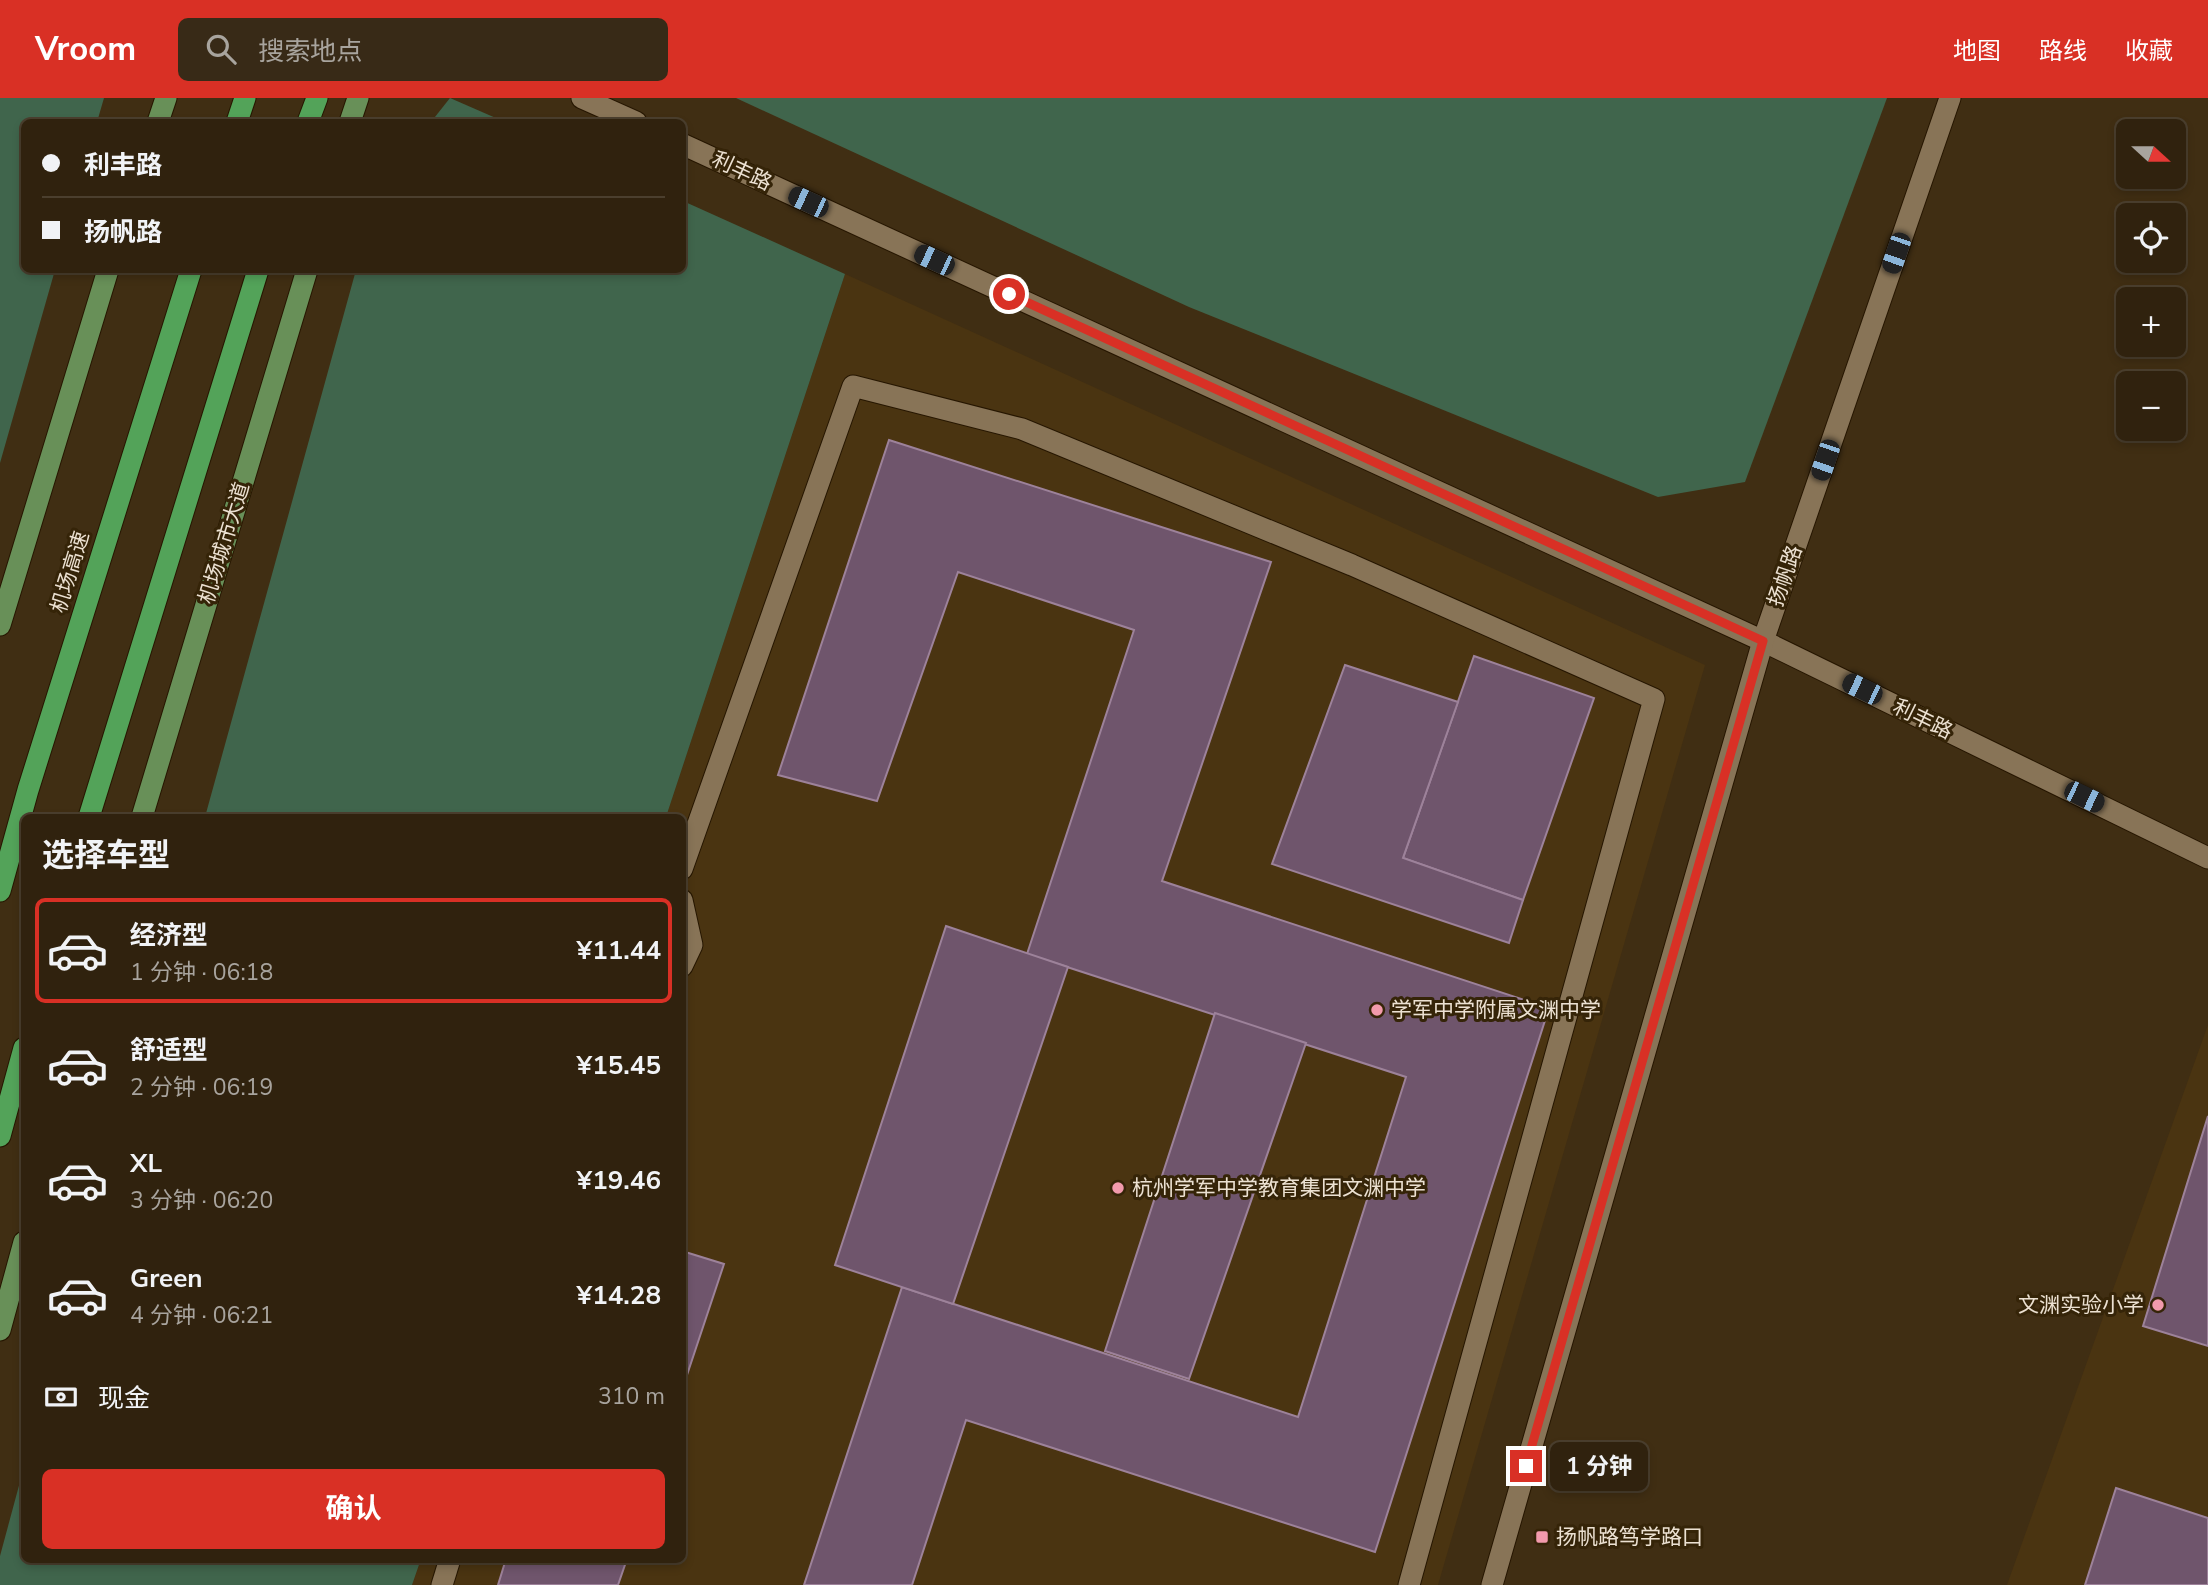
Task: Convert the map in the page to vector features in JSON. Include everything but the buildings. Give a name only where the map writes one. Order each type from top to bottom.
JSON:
[{"type":"highway","points":[[238,119],[245,98]]},
{"type":"highway","points":[[309,119],[317,98]]},
{"type":"highway","name":"机场高速","points":[[21,814],[190,273]]},
{"type":"highway","points":[[90,814],[257,273]]},
{"type":"highway","name":"机场高速","points":[[0,891],[21,815]]},
{"type":"highway","points":[[0,1136],[21,1059]]},
{"type":"main road","points":[[159,119],[166,98]]},
{"type":"main road","points":[[351,119],[358,98]]},
{"type":"main road","points":[[0,625],[107,273]]},
{"type":"main road","name":"机场城市大道","points":[[143,814],[306,273]]},
{"type":"main road","points":[[0,1330],[21,1253]]},
{"type":"street","points":[[582,98],[628,119]]},
{"type":"street","name":"扬帆路","points":[[1492,1585],[1763,641],[1950,98]]},
{"type":"street","name":"利丰路","points":[[686,146],[1763,641],[2208,858]]},
{"type":"street","points":[[686,858],[853,386],[1022,429],[1352,565],[1654,699],[1409,1585]]},
{"type":"street","points":[[686,918],[692,945],[686,958]]},
{"type":"street","points":[[442,1585],[449,1563]]},
{"type":"shaded area","name":"杭州学军中学教育集团文渊中学","points":[[845,274],[1705,665],[1438,1585],[412,1585],[420,1563],[686,1563],[686,814],[667,814]]},
{"type":"shaded area","name":"文渊实验小学","points":[[2208,1025],[2208,1585],[2007,1585]]},
{"type":"green space","points":[[0,98],[104,98],[98,119],[21,119],[21,273],[54,273],[0,463]]},
{"type":"green space","points":[[450,98],[498,119],[433,119]]},
{"type":"green space","points":[[736,98],[1887,98],[1745,482],[1658,497],[1189,307]]},
{"type":"green space","points":[[686,202],[845,274],[667,814],[206,814],[355,273],[686,273]]},
{"type":"green space","points":[[21,1478],[21,1563],[420,1563],[412,1585],[0,1585],[0,1556]]},
{"type":"place","name":"学军中学附属文渊中学","points":[[1377,1010]]},
{"type":"place","name":"杭州学军中学教育集团文渊中学","points":[[1118,1188]]},
{"type":"place","name":"文渊实验小学","points":[[2158,1305]]},
{"type":"place","name":"扬帆路笃学路口","points":[[1542,1537]]},
{"type":"route","points":[[1009,294],[1763,641],[1526,1466]]}]
